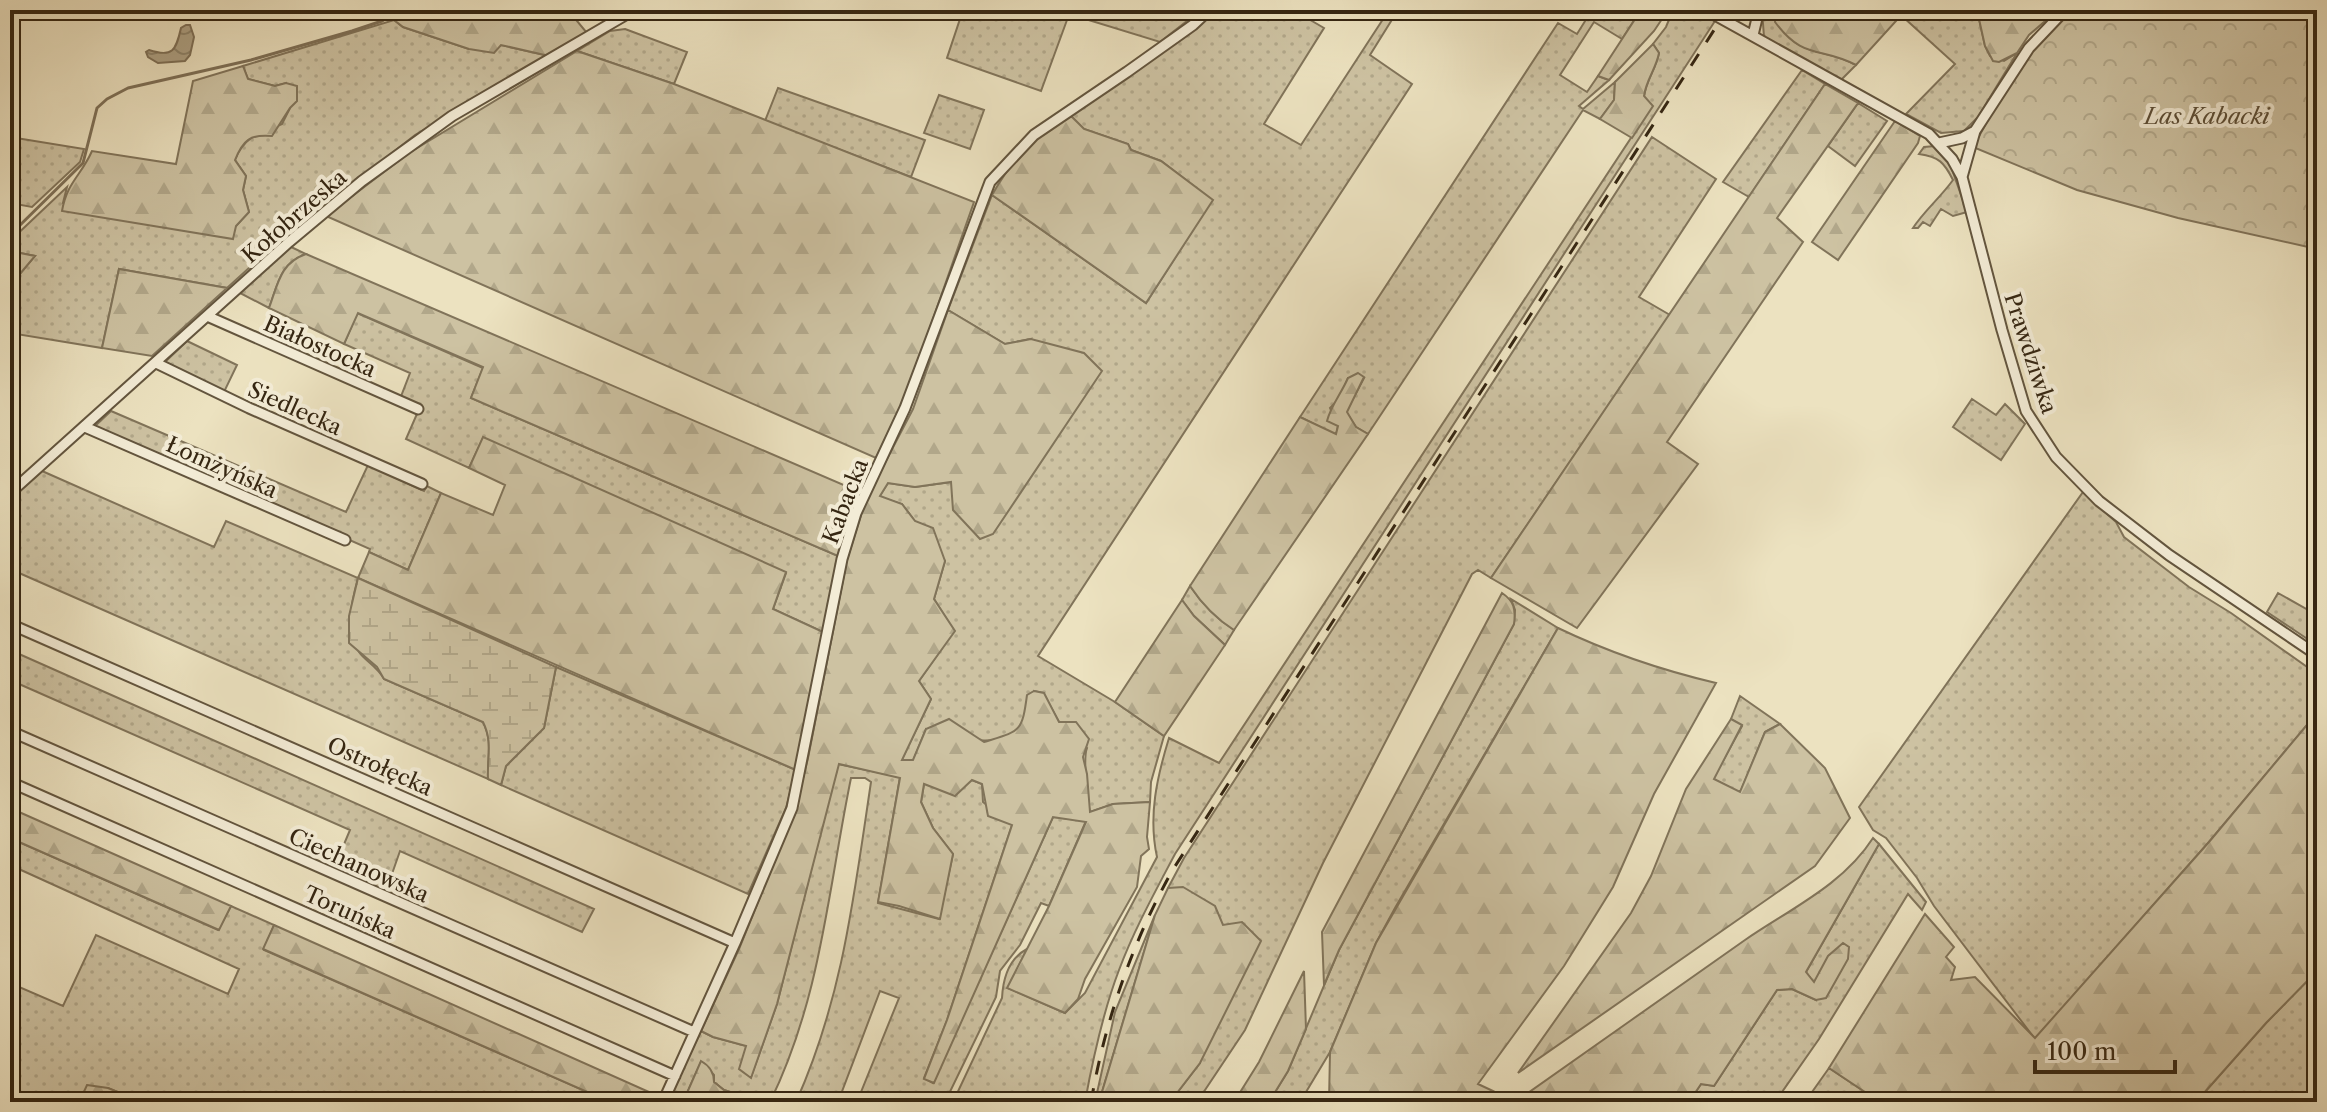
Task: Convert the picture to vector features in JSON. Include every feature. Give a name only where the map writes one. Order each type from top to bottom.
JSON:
[{"type":"street","name":"Kołobrzeska","points":[[10,493],[289,242],[405,148],[452,116],[634,10]]},
{"type":"street","name":"Kabacka","points":[[663,1102],[792,808],[842,559],[856,513],[905,408],[990,182],[1034,135],[1139,64],[1209,10]]},
{"type":"street","points":[[1706,10],[1929,134],[1952,159],[1962,177]]},
{"type":"street","points":[[1753,35],[1759,10]]},
{"type":"street","points":[[1962,177],[1975,131],[2029,48],[2065,10]]},
{"type":"street","points":[[1939,143],[1962,138],[1975,131]]},
{"type":"street","name":"Prawdziwka","points":[[1962,177],[2026,411],[2056,457],[2077,481],[2124,521],[2317,655]]},
{"type":"street","name":"Białostocka","points":[[207,316],[418,409]]},
{"type":"street","name":"Siedlecka","points":[[156,363],[249,408],[422,484]]},
{"type":"street","name":"Łomżyńska","points":[[85,427],[345,540]]},
{"type":"street","name":"Ostrołęcka","points":[[10,624],[735,943]]},
{"type":"street","name":"Ciechanowska","points":[[10,731],[694,1032]]},
{"type":"street","name":"Toruńska","points":[[10,782],[675,1076]]},
{"type":"green space","points":[[412,10],[568,10],[587,33],[549,56],[501,45],[494,53],[469,49],[403,27],[394,20]]},
{"type":"green space","points":[[963,10],[1035,10],[1067,20],[1041,91],[947,58]]},
{"type":"green space","points":[[1056,10],[1201,10],[1160,42]]},
{"type":"green space","points":[[1216,10],[1293,10],[1324,28],[1264,124],[1301,145],[1389,10],[1398,10],[1370,55],[1412,84],[1038,656],[1115,702],[1164,736],[1151,782],[1150,802],[1113,804],[1090,812],[1085,769],[1087,748],[1059,722],[1043,693],[1034,691],[1023,722],[1015,732],[1004,738],[978,740],[926,729],[913,761],[901,761],[931,699],[919,681],[954,631],[934,599],[945,561],[902,504],[879,497],[888,483],[915,487],[951,482],[1031,339],[1005,344],[948,310],[992,195],[1146,303],[1212,200],[1161,161],[1131,150],[1128,144],[1084,129],[1071,116],[1189,34]]},
{"type":"green space","points":[[1592,10],[1641,10],[1622,39],[1594,22],[1560,75],[1587,92],[1598,76],[1609,80],[1579,106],[1583,109],[1615,82],[1614,100],[1600,119],[1583,110],[1368,434],[1356,427],[1346,412],[1364,378],[1348,378],[1339,399],[1330,408],[1338,426],[1336,435],[1300,417],[1558,23],[1577,34]]},
{"type":"green space","points":[[1641,10],[1668,10],[1654,31],[1609,80],[1598,76]]},
{"type":"green space","points":[[1673,10],[1693,10],[1715,21],[1175,854],[1119,970],[1099,1035],[1085,1102],[953,1102],[1002,998],[1008,970],[1021,953],[1027,949],[1008,988],[1065,1013],[1085,993],[1157,857],[1153,827],[1155,797],[1169,738],[1219,763],[1652,106],[1644,97],[1659,53],[1653,44],[1666,27]]},
{"type":"green space","points":[[1762,10],[1776,10],[1776,22],[1795,42],[1856,65],[1841,80],[1764,37]]},
{"type":"green space","points":[[1776,10],[1906,10],[1856,65],[1804,48],[1795,42],[1775,22]]},
{"type":"green space","points":[[1906,10],[1977,10],[1990,56],[2004,61],[2017,53],[1978,117],[1964,131],[1941,133],[1906,114],[1955,64],[1902,16]]},
{"type":"green space","points":[[1977,10],[2058,10],[2029,35],[2017,53],[1999,62],[1993,61],[1985,46]]},
{"type":"green space","name":"Las Kabacki","points":[[2074,10],[2317,10],[2317,249],[2178,218],[2077,190],[1973,147],[2017,68],[2050,30]]},
{"type":"green space","points":[[394,20],[403,27],[469,49],[501,45],[549,56],[415,135],[273,246],[227,288],[119,269],[102,348],[10,333],[10,281],[14,281],[35,256],[10,251],[10,241],[67,187],[63,203],[236,226],[249,212],[243,190],[246,176],[235,160],[248,140],[282,124],[290,108],[286,83],[275,86],[248,79],[243,66]]},
{"type":"green space","points":[[625,29],[687,52],[674,84],[577,51],[610,31]]},
{"type":"green space","points":[[1653,44],[1659,53],[1644,96],[1653,106],[1632,138],[1600,119],[1614,100],[1615,82]]},
{"type":"green space","points":[[577,51],[674,84],[974,202],[907,393],[876,458],[326,216],[409,153]]},
{"type":"green space","points":[[243,66],[248,79],[275,86],[286,83],[297,86],[297,101],[272,136],[253,137],[244,143],[238,153],[235,160],[246,176],[243,190],[249,212],[236,226],[233,239],[62,211],[67,193],[92,151],[176,164],[193,81]]},
{"type":"green space","points":[[1802,70],[1825,84],[1749,197],[1723,182]]},
{"type":"green space","points":[[1825,84],[1858,103],[1777,218],[1803,242],[1667,442],[1698,464],[1577,628],[1491,578]]},
{"type":"green space","points":[[778,88],[925,140],[911,177],[765,121]]},
{"type":"green space","points":[[939,95],[984,110],[970,149],[924,133]]},
{"type":"green space","points":[[1858,103],[1887,121],[1855,166],[1828,146]]},
{"type":"green space","points":[[1071,116],[1084,129],[1128,144],[1131,150],[1161,161],[1213,200],[1146,303],[992,195],[1008,169],[1025,150]]},
{"type":"green space","points":[[1895,121],[1920,136],[1918,143],[1838,260],[1812,242]]},
{"type":"green space","points":[[10,137],[84,149],[80,162],[32,207],[10,203]]},
{"type":"green space","points":[[1652,137],[1716,179],[1639,297],[1670,315],[1491,578],[1478,570],[1472,574],[1323,863],[1245,1030],[1197,1102],[1170,1102],[1200,1063],[1223,925],[1168,888],[1184,858]]},
{"type":"green space","points":[[1935,146],[1949,161],[1967,212],[1953,216],[1941,209],[1930,226],[1923,222],[1918,228],[1913,228],[1953,180],[1940,161],[1919,154],[1924,147]]},
{"type":"green space","points":[[289,246],[306,254],[285,269],[269,308],[240,293]]},
{"type":"green space","points":[[10,251],[35,256],[14,281],[10,281]]},
{"type":"green space","points":[[306,254],[860,492],[838,556],[471,398],[483,367],[358,313],[344,344],[269,308],[285,269]]},
{"type":"green space","points":[[119,269],[227,288],[152,356],[102,348]]},
{"type":"green space","points":[[948,310],[1005,344],[1031,339],[1084,353],[1102,371],[993,534],[980,539],[953,510],[951,482],[915,487],[888,483],[880,496],[902,504],[915,521],[933,528],[945,561],[934,599],[955,631],[919,681],[931,699],[902,760],[913,760],[926,729],[949,719],[984,742],[1012,732],[1021,724],[1027,695],[1034,691],[1044,693],[1059,722],[1076,722],[1089,739],[1083,757],[1090,812],[1113,804],[1150,802],[1149,849],[1141,856],[1137,887],[1085,979],[1078,999],[1065,1013],[1007,988],[1049,906],[1086,822],[1053,817],[934,1083],[924,1079],[947,1020],[1012,825],[988,816],[982,784],[972,780],[955,796],[924,784],[921,802],[933,828],[953,854],[940,919],[878,902],[900,778],[839,764],[777,1004],[751,1078],[739,1069],[746,1046],[701,1031],[739,949],[795,811],[847,560],[866,499],[913,409]]},
{"type":"green space","points":[[357,313],[483,368],[471,398],[838,556],[823,632],[773,609],[786,573],[483,438],[469,468],[406,439],[420,407],[400,399],[410,373],[344,344]]},
{"type":"green space","points":[[187,341],[237,365],[224,392],[164,363]]},
{"type":"green space","points":[[1358,373],[1364,377],[1347,412],[1356,427],[1368,434],[1234,630],[1209,610],[1190,586],[1300,417],[1336,434],[1338,426],[1327,421],[1329,415],[1348,378]]},
{"type":"green space","points":[[1972,399],[1996,415],[2005,404],[2025,424],[2001,460],[1953,427]]},
{"type":"green space","points":[[111,411],[346,512],[368,465],[424,491],[427,486],[441,493],[408,570],[369,552],[370,549],[94,427]]},
{"type":"green space","points":[[483,437],[786,572],[773,609],[823,632],[796,770],[358,578],[369,552],[408,570],[441,493],[493,515],[505,485],[469,468]]},
{"type":"green space","points":[[42,471],[214,547],[226,521],[358,578],[351,624],[359,652],[384,679],[483,722],[489,743],[488,779],[10,569],[10,499]]},
{"type":"green space","points":[[2083,492],[2116,522],[2124,537],[2189,587],[2317,674],[2317,713],[2209,842],[2035,1039],[1934,906],[1917,878],[1886,838],[1873,830],[1859,807]]},
{"type":"green space","points":[[358,578],[556,667],[544,728],[506,766],[501,785],[488,779],[489,743],[483,722],[384,679],[377,667],[349,643],[349,616]]},
{"type":"green space","points":[[1190,586],[1209,610],[1234,630],[1225,645],[1182,600]]},
{"type":"green space","points":[[1502,593],[1513,606],[1514,624],[1339,950],[1324,985],[1322,932]]},
{"type":"green space","points":[[2278,593],[2317,615],[2317,630],[2312,642],[2267,612]]},
{"type":"green space","points":[[1511,599],[1558,628],[1395,908],[1376,943],[1330,1052],[1300,1102],[1269,1102],[1288,1071],[1339,950],[1514,624],[1515,610]]},
{"type":"green space","points":[[1182,600],[1225,645],[1164,736],[1115,702]]},
{"type":"green space","points":[[1558,628],[1636,660],[1716,683],[1654,794],[1613,887],[1564,966],[1478,1084],[1493,1091],[1478,1102],[1329,1102],[1330,1052],[1376,943]]},
{"type":"green space","points":[[10,650],[594,909],[582,932],[400,851],[386,891],[334,868],[350,830],[10,680]]},
{"type":"green space","points":[[556,667],[796,770],[786,808],[748,894],[501,785],[506,766],[544,728]]},
{"type":"green space","points":[[1740,696],[1780,724],[1765,732],[1740,793],[1713,779],[1742,726],[1731,719]]},
{"type":"green space","points":[[2317,713],[2317,971],[2196,1102],[1880,1102],[1829,1068],[1925,914],[1954,947],[1946,957],[1955,967],[1951,980],[1975,977],[2035,1038],[2209,842]]},
{"type":"green space","points":[[1731,719],[1742,725],[1714,779],[1740,792],[1765,732],[1780,724],[1825,768],[1850,818],[1815,866],[1518,1073],[1631,913],[1651,876],[1686,789]]},
{"type":"green space","points":[[838,764],[900,777],[878,903],[939,919],[953,854],[933,828],[921,802],[924,784],[972,780],[982,784],[983,802],[1012,825],[947,1020],[924,1078],[933,1083],[1053,817],[1086,821],[1049,906],[1041,903],[1020,945],[1000,971],[996,997],[945,1102],[857,1102],[899,998],[880,991],[838,1102],[796,1102],[825,1024],[852,905],[871,782],[865,778],[851,778],[812,983],[787,1063],[770,1102],[740,1102],[742,1096],[724,1090],[714,1082],[714,1075],[701,1062],[683,1102],[667,1102],[701,1031],[747,1046],[740,1069],[751,1077],[777,1004]]},
{"type":"green space","points":[[10,808],[231,906],[219,930],[10,838]]},
{"type":"green space","points":[[10,838],[218,930],[231,906],[274,925],[264,950],[610,1102],[142,1102],[108,1088],[82,1096],[85,1102],[10,1102],[10,983],[63,1006],[96,935],[228,994],[239,969],[10,865]]},
{"type":"green space","points":[[1873,838],[1879,844],[1806,972],[1814,982],[1828,956],[1843,943],[1849,947],[1848,959],[1826,998],[1816,1000],[1792,989],[1777,990],[1714,1086],[1701,1084],[1689,1102],[1515,1102],[1745,940],[1815,895],[1847,869]]},
{"type":"green space","points":[[1879,844],[1926,902],[1922,910],[1908,894],[1819,1039],[1775,1102],[1689,1102],[1701,1084],[1714,1086],[1777,990],[1792,989],[1816,1000],[1814,983],[1806,972]]},
{"type":"green space","points":[[1183,887],[1215,906],[1223,925],[1242,922],[1261,941],[1200,1063],[1170,1102],[1099,1102],[1155,915],[1168,888]]},
{"type":"green space","points":[[1155,915],[1099,1102],[1095,1102],[1115,1012]]},
{"type":"green space","points":[[274,925],[658,1096],[655,1102],[610,1102],[263,949]]},
{"type":"green space","points":[[1304,971],[1306,1029],[1288,1071],[1269,1102],[1234,1102],[1259,1062]]},
{"type":"green space","points":[[2317,971],[2317,1102],[2196,1102],[2266,1023]]},
{"type":"green space","points":[[701,1061],[711,1070],[714,1082],[724,1090],[743,1096],[740,1102],[683,1102]]},
{"type":"green space","points":[[1829,1068],[1880,1102],[1805,1102]]},
{"type":"green space","points":[[87,1085],[108,1088],[142,1102],[85,1102],[82,1096]]},
{"type":"water","points":[[190,25],[194,37],[190,55],[185,61],[158,63],[148,57],[146,52],[149,50],[163,53],[172,50],[181,28]]},
{"type":"waterway","points":[[10,235],[83,163],[97,108],[107,99],[128,88],[251,60],[352,31],[382,21],[400,10]]},
{"type":"railway","points":[[1091,1102],[1112,1012],[1132,954],[1172,871],[1727,10]]}]
